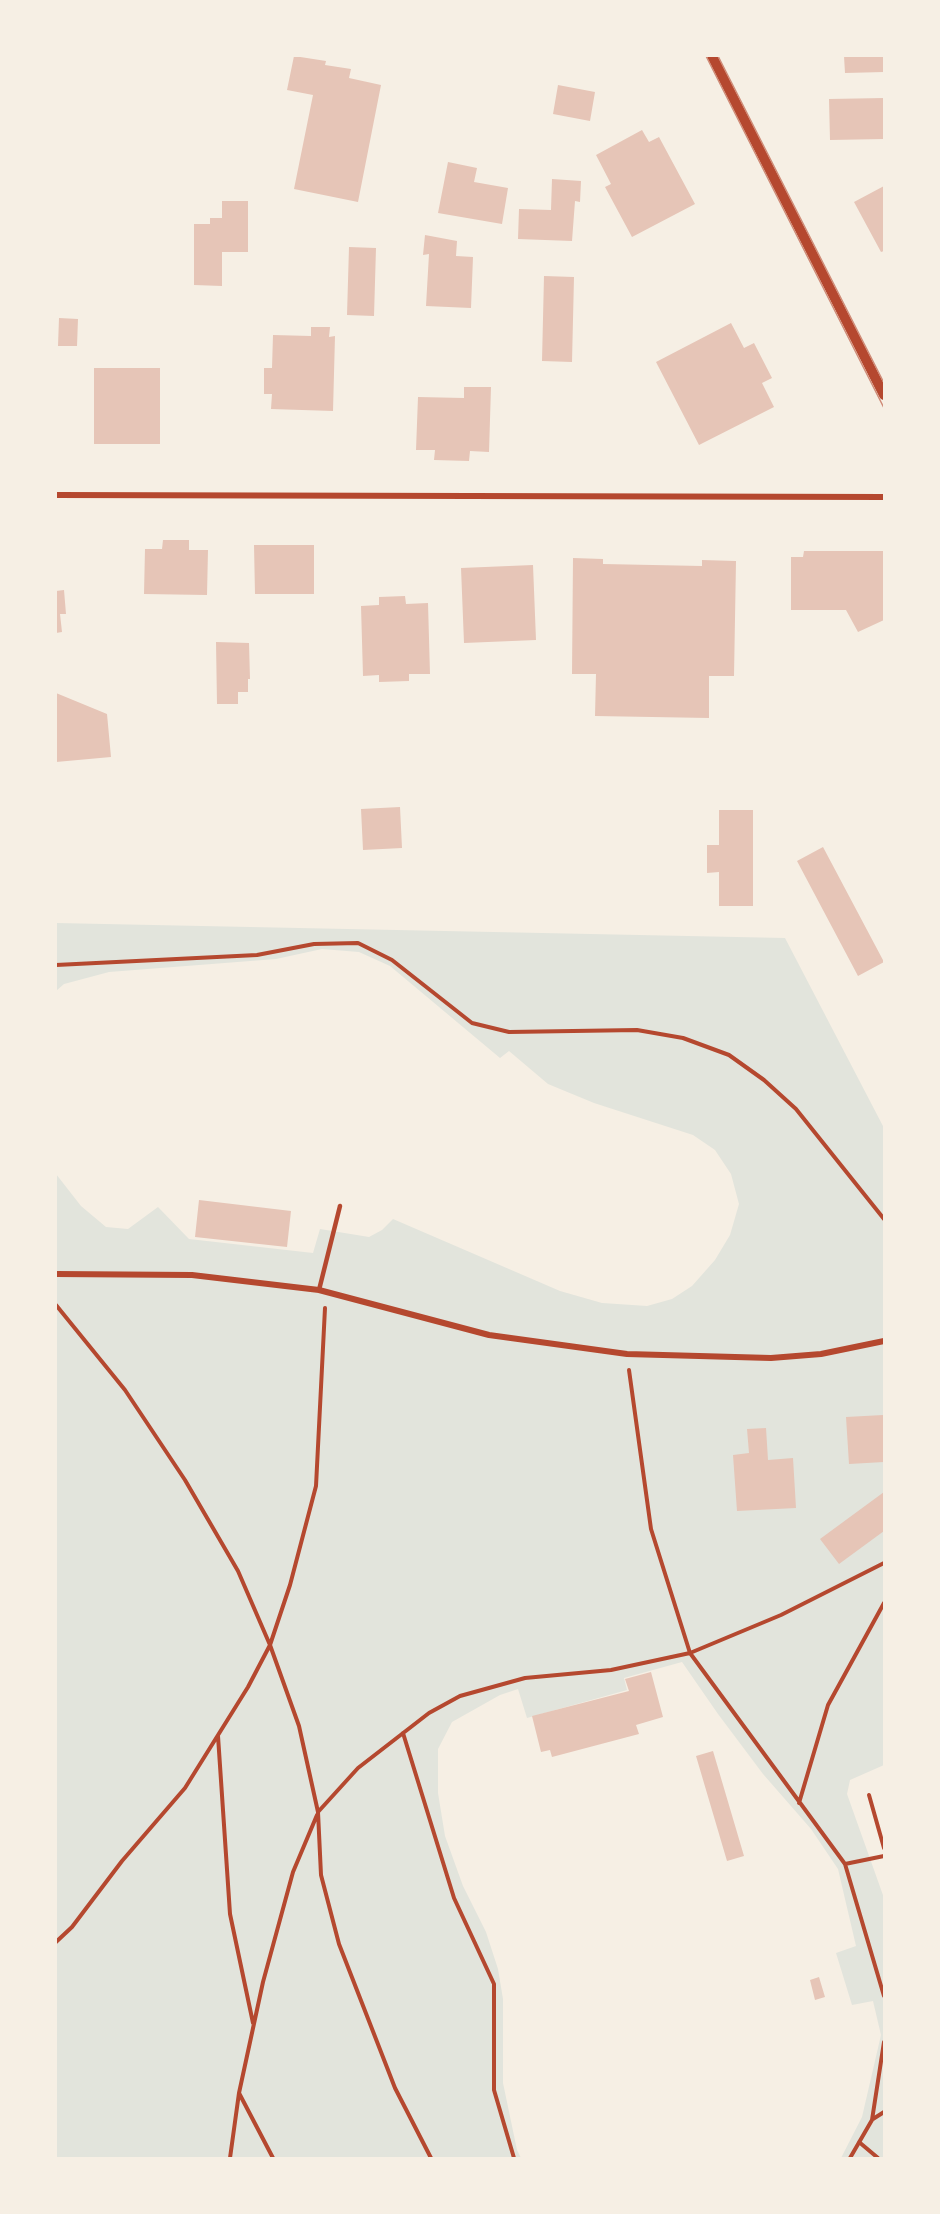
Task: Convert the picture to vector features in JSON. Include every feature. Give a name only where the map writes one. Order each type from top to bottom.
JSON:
[{"type":"street","points":[[712,56],[885,395]]},
{"type":"street","points":[[56,495],[885,497]]},
{"type":"street","points":[[56,1274],[192,1275],[322,1291],[489,1335],[627,1354],[771,1358],[821,1354],[885,1341]]},
{"type":"lane","points":[[322,1291],[340,1206]]},
{"type":"path","points":[[56,965],[257,955],[314,944],[358,943],[392,960],[472,1023],[509,1032],[637,1030],[683,1038],[729,1055],[764,1080],[796,1109],[885,1219]]},
{"type":"path","points":[[56,1942],[72,1927],[122,1861],[185,1788],[248,1687],[270,1645],[290,1585],[316,1486],[322,1291]]},
{"type":"path","points":[[56,1305],[125,1390],[185,1480],[238,1571],[270,1645],[299,1726],[318,1812],[321,1875],[339,1944],[395,2088],[431,2158]]},
{"type":"path","points":[[627,1354],[651,1529],[690,1653],[845,1864],[885,1996]]},
{"type":"path","points":[[230,2158],[239,2093],[254,2024],[293,1872],[318,1812],[358,1768],[429,1713],[460,1696],[525,1678],[611,1670],[690,1653],[781,1615],[885,1563]]},
{"type":"path","points":[[799,1804],[828,1705],[885,1603]]},
{"type":"path","points":[[403,1733],[454,1898],[494,1984],[494,2090],[514,2158]]},
{"type":"path","points":[[218,1736],[230,1914],[254,2024]]},
{"type":"path","points":[[869,1795],[885,1848]]},
{"type":"path","points":[[845,1864],[885,1856]]},
{"type":"path","points":[[850,2158],[872,2120],[885,2042]]},
{"type":"path","points":[[239,2093],[273,2158]]},
{"type":"path","points":[[872,2120],[885,2112]]},
{"type":"path","points":[[859,2142],[878,2158]]},
{"type":"shaded area","points":[[56,923],[785,938],[884,1128],[884,1765],[850,1780],[847,1794],[884,1898],[884,2158],[841,2158],[862,2117],[881,2035],[873,2001],[852,2005],[836,1953],[856,1946],[838,1869],[811,1829],[763,1774],[682,1662],[624,1678],[627,1690],[527,1718],[518,1689],[500,1695],[452,1722],[438,1749],[438,1793],[445,1836],[463,1886],[486,1932],[498,1969],[503,1999],[503,2083],[517,2150],[521,2158],[56,2158],[56,1174],[81,1206],[106,1227],[128,1229],[158,1207],[189,1239],[313,1253],[320,1229],[369,1237],[382,1230],[393,1219],[560,1291],[602,1303],[647,1306],[672,1299],[692,1286],[715,1260],[730,1235],[739,1204],[731,1174],[715,1150],[693,1135],[594,1103],[548,1084],[509,1051],[500,1058],[390,966],[359,952],[322,949],[276,959],[109,972],[64,984],[56,991]]},
{"type":"building","points":[[294,56],[326,61],[325,65],[351,69],[349,78],[381,85],[358,202],[294,189],[313,95],[287,90]]},
{"type":"building","points":[[844,56],[884,56],[884,72],[845,73]]},
{"type":"building","points":[[558,85],[595,92],[590,121],[553,114]]},
{"type":"building","points":[[884,98],[884,139],[830,140],[829,99]]},
{"type":"building","points":[[642,130],[649,142],[659,137],[695,204],[632,237],[605,187],[611,184],[596,155]]},
{"type":"building","points":[[448,162],[477,168],[474,182],[508,188],[502,224],[438,213]]},
{"type":"building","points":[[552,179],[581,181],[580,202],[575,201],[572,241],[518,239],[519,209],[551,210]]},
{"type":"building","points":[[884,186],[884,251],[881,252],[854,202]]},
{"type":"building","points":[[222,201],[248,201],[248,252],[222,252],[222,286],[194,285],[194,224],[210,224],[210,218],[222,218]]},
{"type":"building","points":[[425,235],[457,241],[456,256],[473,257],[471,308],[426,306],[429,254],[423,255]]},
{"type":"building","points":[[349,247],[376,248],[374,316],[347,315]]},
{"type":"building","points":[[544,276],[574,277],[572,362],[542,361]]},
{"type":"building","points":[[59,318],[78,319],[77,346],[58,346]]},
{"type":"building","points":[[731,323],[744,348],[754,343],[772,378],[762,383],[774,407],[699,445],[656,362]]},
{"type":"building","points":[[311,327],[330,327],[329,337],[335,336],[333,411],[271,409],[272,394],[264,394],[264,368],[272,368],[273,335],[311,336]]},
{"type":"building","points":[[94,368],[160,368],[160,444],[94,444]]},
{"type":"building","points":[[464,387],[491,387],[489,452],[470,451],[469,461],[434,460],[435,450],[416,450],[418,397],[464,398]]},
{"type":"building","points":[[163,540],[189,540],[189,550],[208,550],[207,595],[144,594],[145,549],[162,549]]},
{"type":"building","points":[[254,545],[314,545],[314,594],[255,594]]},
{"type":"building","points":[[804,551],[883,551],[884,620],[858,632],[846,610],[791,610],[791,557],[803,557]]},
{"type":"building","points":[[573,558],[603,559],[603,564],[702,566],[702,560],[736,561],[734,676],[709,676],[709,718],[595,716],[596,674],[572,674]]},
{"type":"building","points":[[533,565],[536,640],[464,643],[461,568]]},
{"type":"building","points":[[64,590],[66,614],[60,614],[62,632],[56,633],[56,591]]},
{"type":"building","points":[[405,596],[406,604],[428,603],[430,674],[409,674],[409,681],[379,682],[379,675],[363,676],[361,606],[379,605],[379,597]]},
{"type":"building","points":[[216,642],[249,643],[248,692],[238,692],[238,704],[217,704]]},
{"type":"building","points":[[56,693],[107,714],[111,757],[56,762]]},
{"type":"building","points":[[400,807],[402,848],[363,850],[361,809]]},
{"type":"building","points":[[719,810],[753,810],[753,906],[719,906],[719,872],[707,873],[707,845],[719,845]]},
{"type":"building","points":[[823,847],[884,962],[858,976],[797,861]]},
{"type":"building","points":[[199,1200],[291,1211],[287,1247],[195,1237]]},
{"type":"building","points":[[883,1415],[884,1462],[849,1464],[846,1417]]},
{"type":"building","points":[[766,1428],[768,1460],[793,1458],[796,1508],[737,1511],[733,1455],[749,1453],[747,1429]]},
{"type":"building","points":[[884,1492],[884,1531],[839,1564],[820,1539]]},
{"type":"building","points":[[651,1672],[663,1717],[636,1725],[639,1734],[552,1757],[550,1750],[541,1752],[532,1716],[629,1691],[625,1679]]},
{"type":"building","points":[[713,1751],[744,1856],[727,1861],[696,1756]]},
{"type":"building","points":[[819,1977],[825,1997],[815,2000],[810,1980]]},
{"type":"tram line","points":[[706,56],[884,408]]},
{"type":"tram line","points":[[718,56],[884,383]]}]
